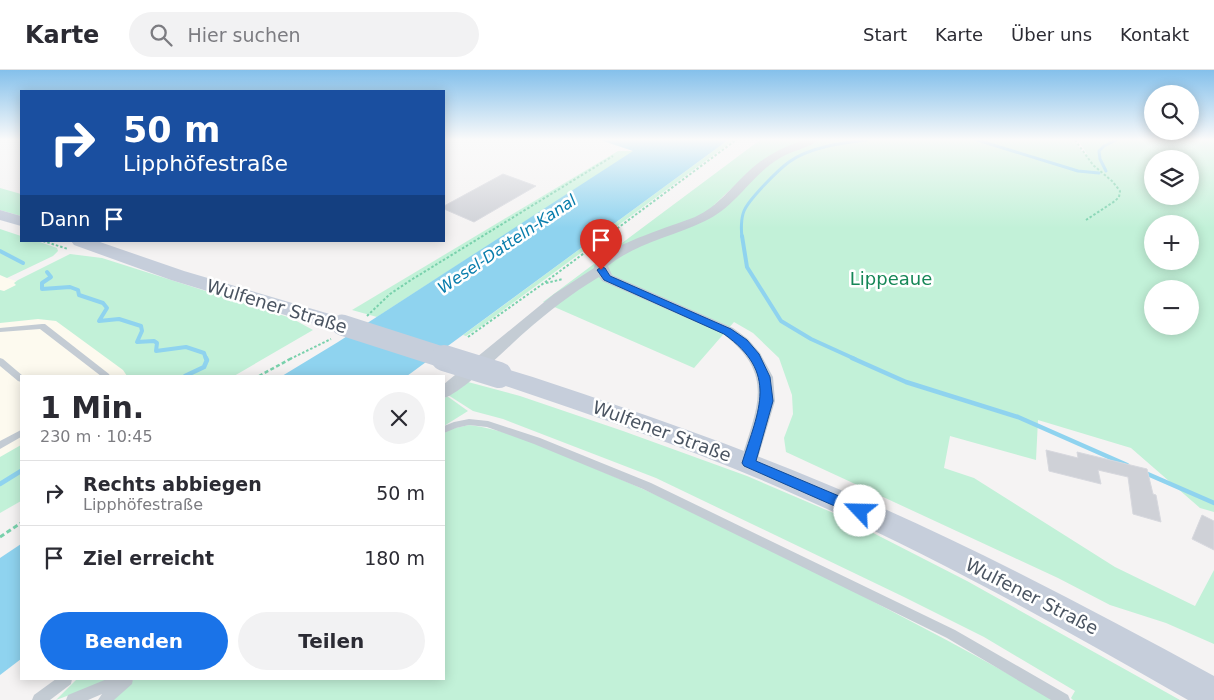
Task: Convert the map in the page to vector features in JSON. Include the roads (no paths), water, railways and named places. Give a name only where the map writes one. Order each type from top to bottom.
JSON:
[{"type":"main road","points":[[0,215],[20,221]]},
{"type":"main road","name":"Wulfener Straße","points":[[86,242],[107,253],[204,284],[339,331],[499,375],[615,413],[749,463],[846,505],[962,559],[1090,625],[1214,695]]},
{"type":"street","points":[[445,391],[580,281],[601,270],[604,263],[620,253],[658,235],[719,210],[758,169]]},
{"type":"street","points":[[601,270],[607,278],[728,331],[743,342],[755,357],[765,377],[767,401],[749,463]]},
{"type":"lane","points":[[0,330],[42,326],[105,375]]},
{"type":"lane","points":[[0,361],[20,378]]},
{"type":"lane","points":[[445,430],[454,425],[469,422],[488,424],[537,441],[647,486],[951,634],[1063,700]]},
{"type":"lane","points":[[0,445],[20,434]]},
{"type":"lane","points":[[39,700],[65,680]]},
{"type":"lane","points":[[73,700],[119,680]]},
{"type":"lane","points":[[105,700],[126,680]]},
{"type":"water","name":"Wesel-Datteln-Kanal","points":[[605,169],[688,169],[408,375],[284,375],[338,342]]},
{"type":"water","points":[[20,545],[20,660],[0,675],[0,558]]},
{"type":"waterway","points":[[742,237],[741,228],[744,211],[764,185],[780,169]]},
{"type":"waterway","points":[[1073,169],[1099,173]]},
{"type":"waterway","points":[[742,236],[747,267],[781,321],[811,339],[855,359]]},
{"type":"waterway","points":[[0,251],[23,263]]},
{"type":"waterway","points":[[47,272],[51,277],[42,283],[42,289],[70,287],[78,290],[79,295],[103,303],[107,308],[99,321],[119,319],[141,326],[142,331],[137,342],[154,341],[157,343],[156,351],[186,347],[204,353],[206,359]]},
{"type":"waterway","points":[[187,375],[204,367],[206,358]]},
{"type":"waterway","points":[[852,358],[906,382],[1018,417],[1127,465]]},
{"type":"waterway","points":[[0,484],[20,472]]},
{"type":"waterway","points":[[1143,472],[1214,503]]},
{"type":"park label","name":"Lippeaue","points":[[891,278]]}]
